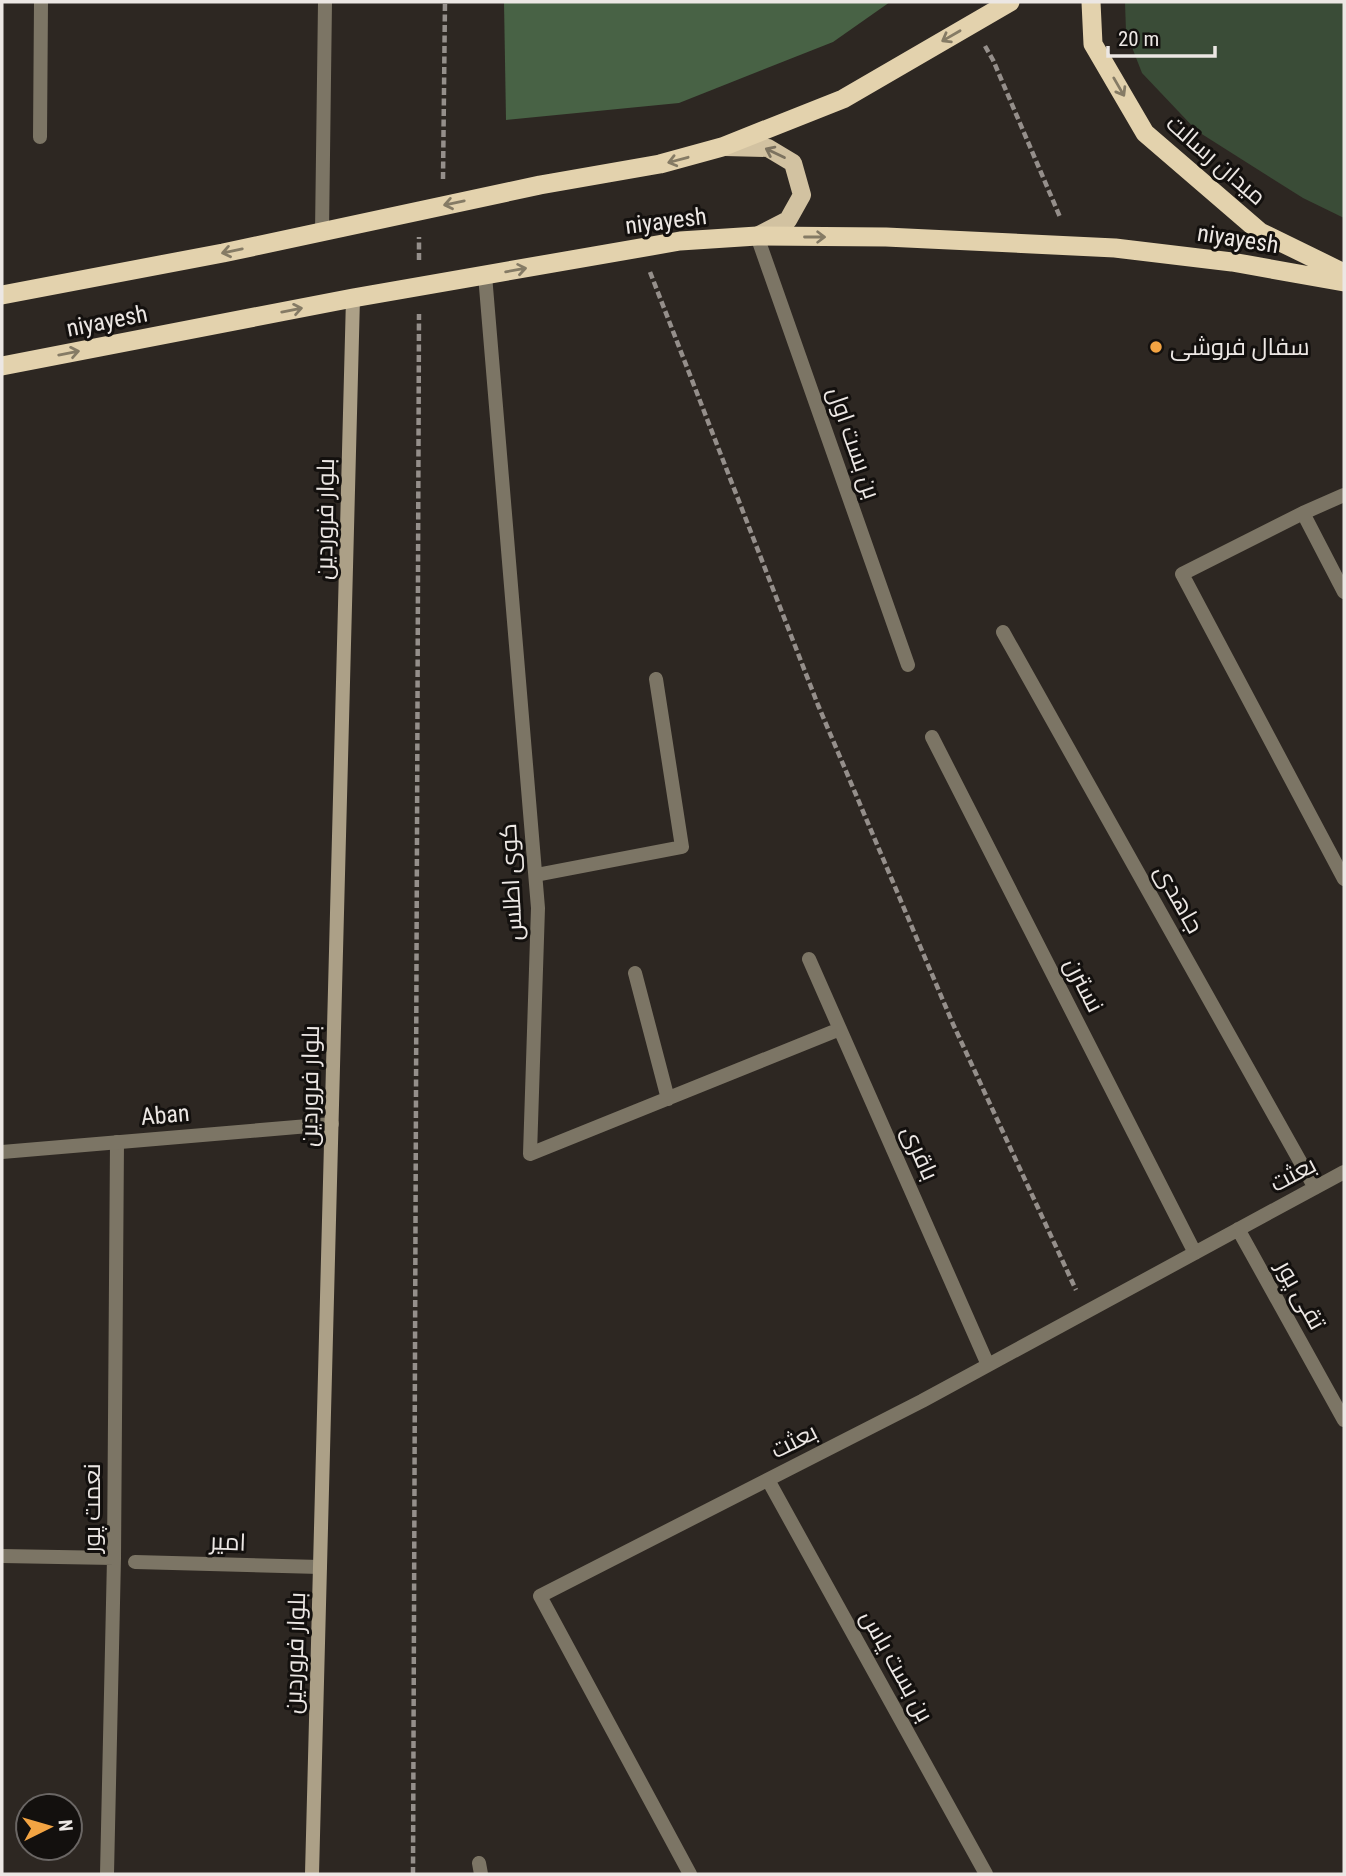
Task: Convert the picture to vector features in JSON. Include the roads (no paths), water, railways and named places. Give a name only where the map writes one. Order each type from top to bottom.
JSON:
[{"type":"highway","name":"niyayesh","points":[[2,295],[322,232],[540,185],[660,164],[722,147],[844,99],[1010,2]]},
{"type":"highway","name":"میدان رسالت","points":[[1091,2],[1093,44],[1145,133],[1261,232],[1344,273]]},
{"type":"highway","name":"niyayesh","points":[[2,366],[353,298],[680,241],[757,236],[886,237],[1115,248],[1232,262],[1344,282]]},
{"type":"main road","points":[[722,147],[768,148],[793,163],[802,195],[788,220],[757,236]]},
{"type":"main road","name":"بلوار فروردین","points":[[312,1874],[353,298]]},
{"type":"street","points":[[40,137],[41,2]]},
{"type":"street","points":[[322,232],[325,2]]},
{"type":"street","name":"بن بست اول","points":[[757,236],[908,665]]},
{"type":"street","name":"کوی اطلس","points":[[485,275],[538,908],[530,1154],[840,1029]]},
{"type":"street","points":[[1344,495],[1182,574],[1344,879]]},
{"type":"street","points":[[1303,513],[1344,592]]},
{"type":"street","name":"جاهدی","points":[[1003,632],[1315,1188]]},
{"type":"street","points":[[536,875],[682,846],[656,679]]},
{"type":"street","name":"نسترن","points":[[932,737],[1195,1253]]},
{"type":"street","name":"باقری","points":[[809,959],[988,1365]]},
{"type":"street","points":[[635,973],[668,1098]]},
{"type":"street","name":"Aban","points":[[2,1152],[332,1124]]},
{"type":"street","name":"نعمت پور","points":[[107,1874],[114,1558],[117,1142]]},
{"type":"street","name":"بعثت","points":[[690,1874],[540,1596],[1086,1314],[1344,1172]]},
{"type":"street","name":"تقی پور","points":[[1238,1229],[1344,1420]]},
{"type":"street","name":"بن بست یاس","points":[[768,1480],[986,1874]]},
{"type":"street","points":[[2,1556],[114,1558]]},
{"type":"street","name":"امیر","points":[[135,1562],[320,1567]]},
{"type":"place","name":"سفال فروشی","points":[[1156,347]]}]
